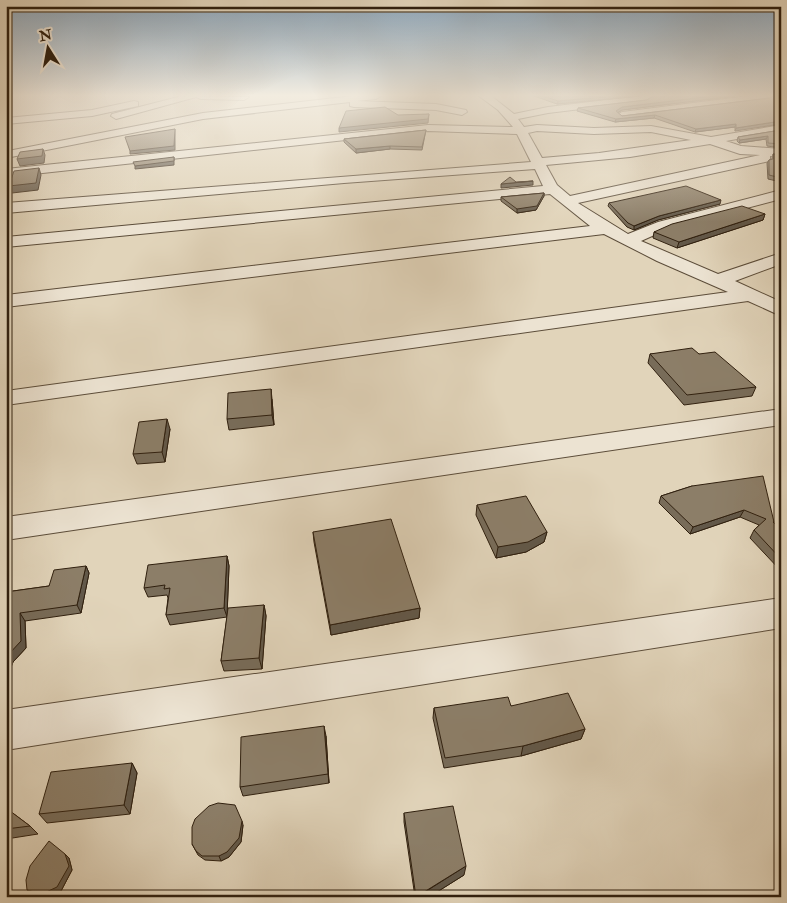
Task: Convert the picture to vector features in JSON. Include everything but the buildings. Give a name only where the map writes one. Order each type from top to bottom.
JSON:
[{"type":"street","points":[[6,148],[38,138]]},
{"type":"street","points":[[6,156],[94,138]]},
{"type":"street","points":[[6,173],[328,138]]},
{"type":"street","points":[[531,138],[539,163],[553,189],[566,201],[605,229],[781,310]]},
{"type":"street","points":[[701,138],[740,150],[781,153]]},
{"type":"street","points":[[6,208],[594,158],[721,138]]},
{"type":"street","points":[[566,201],[738,165],[781,153]]},
{"type":"street","points":[[6,242],[553,189]]},
{"type":"street","points":[[628,240],[664,225],[781,194]]},
{"type":"street","points":[[6,301],[605,229]]},
{"type":"street","points":[[718,281],[781,258]]},
{"type":"street","points":[[6,398],[751,295]]},
{"type":"street","points":[[6,529],[781,417]]},
{"type":"street","points":[[6,730],[781,613]]}]
